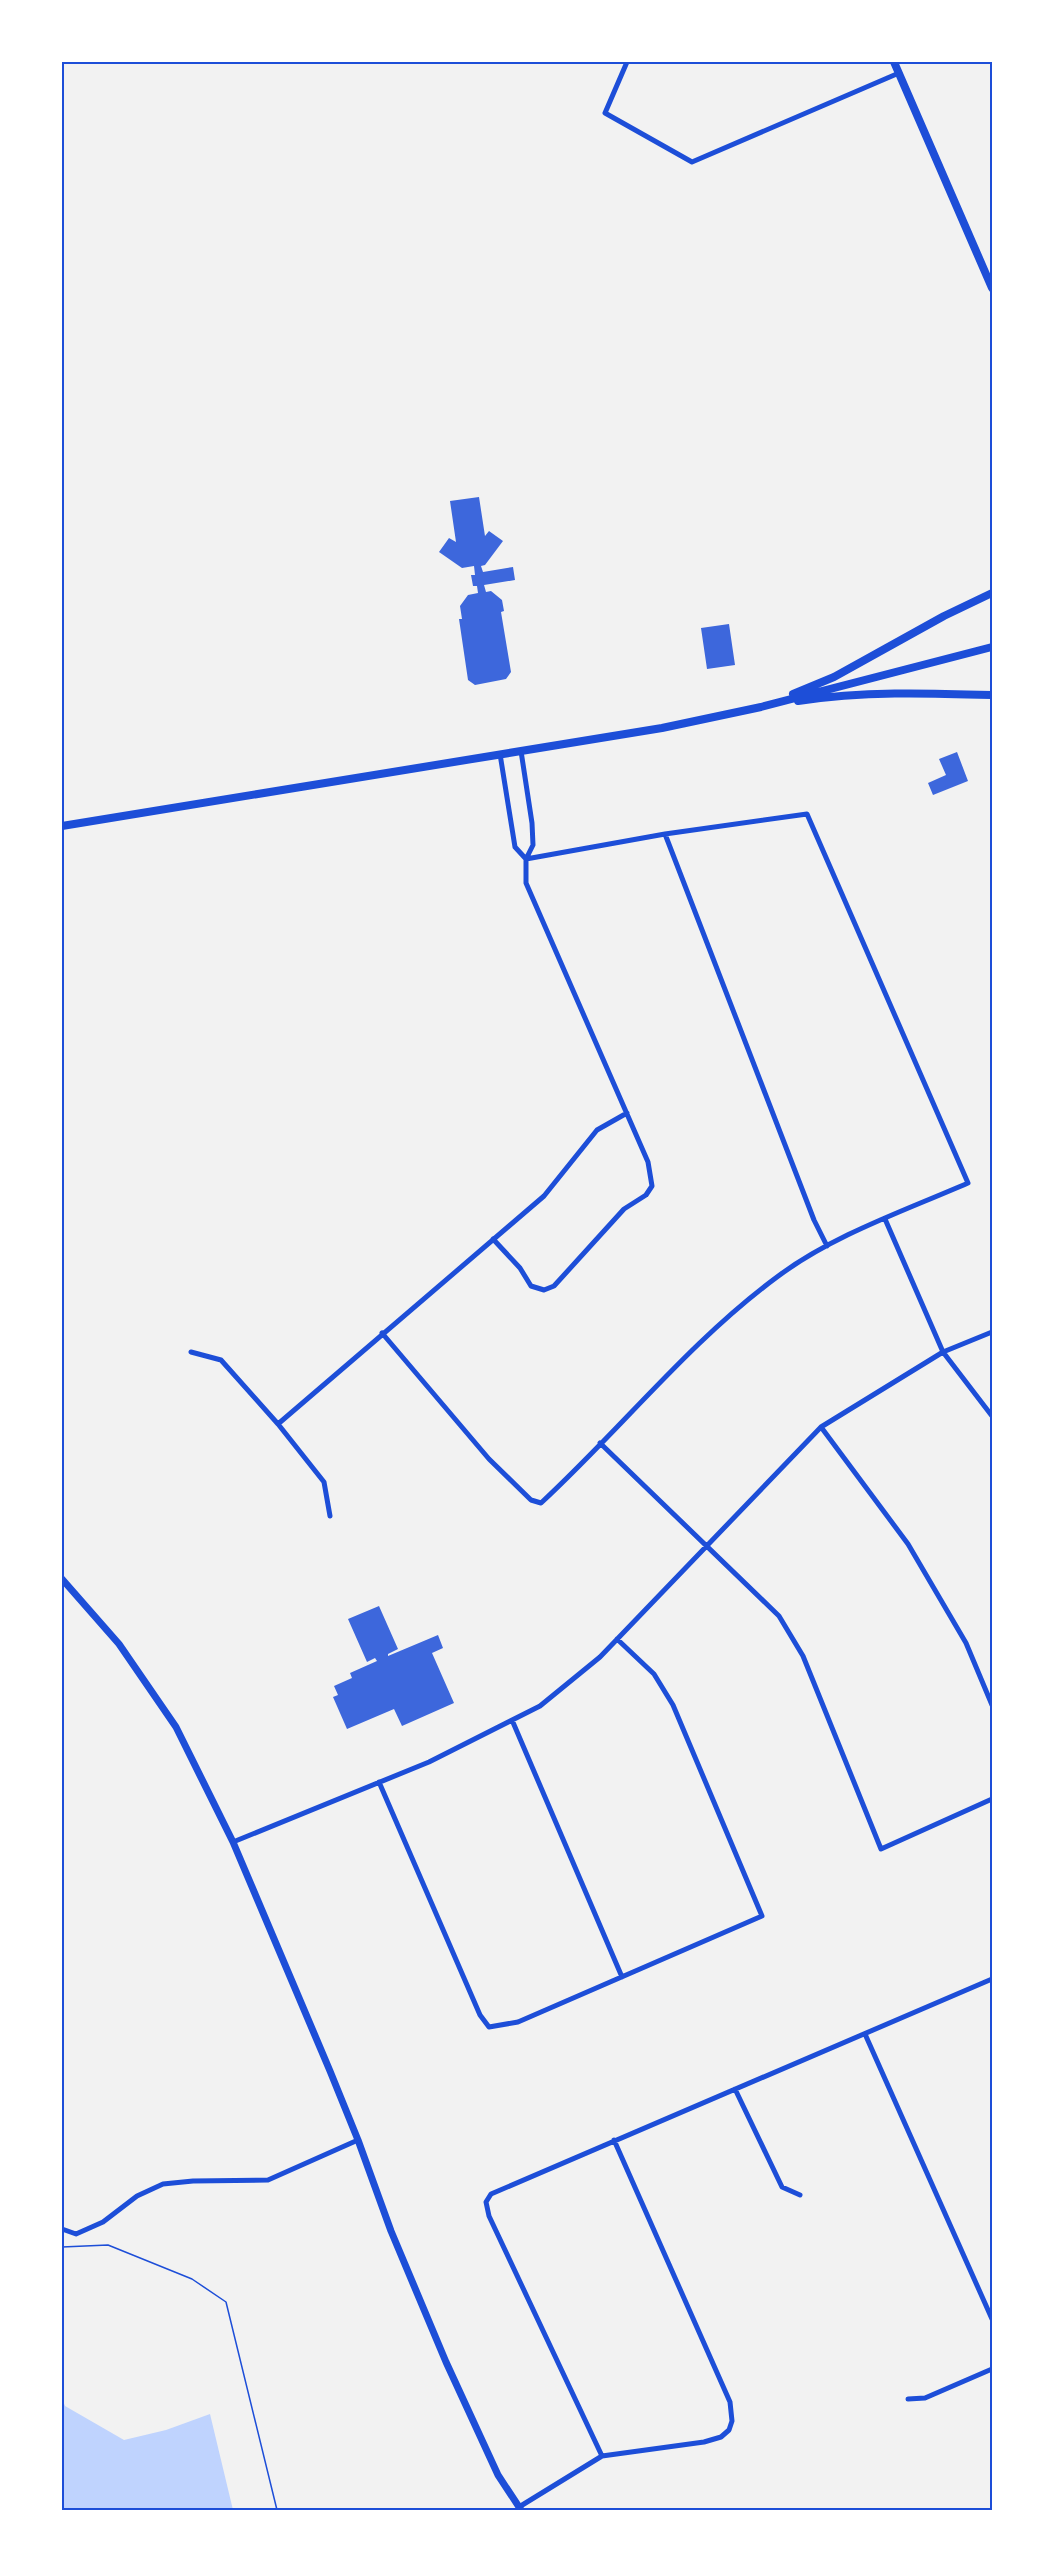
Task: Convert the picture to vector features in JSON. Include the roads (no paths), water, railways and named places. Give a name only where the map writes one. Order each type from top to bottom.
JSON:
[{"type":"main road","points":[[894,62],[993,288]]},
{"type":"main road","points":[[761,707],[834,677],[944,616],[993,593]]},
{"type":"main road","points":[[62,826],[662,728],[761,707],[993,647]]},
{"type":"main road","points":[[761,707],[831,696],[870,693],[993,695]]},
{"type":"street","points":[[627,62],[605,113],[692,162],[899,73]]},
{"type":"street","points":[[493,1239],[520,1268],[531,1286],[544,1290],[554,1286],[624,1209],[646,1195],[652,1186],[648,1162],[526,883],[526,859],[533,845],[521,751]]},
{"type":"street","points":[[500,754],[515,847],[526,859]]},
{"type":"street","points":[[382,1333],[489,1459],[531,1500],[541,1503],[675,1366],[778,1276],[827,1246],[968,1183],[807,814],[665,834],[526,859]]},
{"type":"street","points":[[665,834],[814,1220],[827,1246]]},
{"type":"street","points":[[278,1424],[544,1196],[597,1130],[627,1113]]},
{"type":"street","points":[[885,1219],[943,1352],[993,1416]]},
{"type":"street","points":[[233,1842],[429,1762],[540,1706],[600,1657],[821,1427],[943,1352],[993,1332]]},
{"type":"street","points":[[191,1352],[220,1360],[278,1424],[324,1482],[330,1516]]},
{"type":"street","points":[[821,1427],[908,1544],[966,1643],[993,1705]]},
{"type":"street","points":[[600,1443],[779,1616],[803,1656],[881,1849],[993,1799]]},
{"type":"street","points":[[62,1579],[119,1644],[176,1727],[233,1842],[358,2140],[391,2231],[446,2362],[498,2475],[520,2509],[602,2456],[704,2442],[722,2437],[729,2430],[732,2421],[730,2402],[614,2140]]},
{"type":"street","points":[[379,1782],[480,2015],[489,2027],[518,2022],[762,1916],[668,1695],[654,1674],[617,1639]]},
{"type":"street","points":[[512,1720],[622,1977]]},
{"type":"street","points":[[602,2456],[489,2216],[486,2202],[490,2194],[499,2188],[993,1979]]},
{"type":"street","points":[[865,2034],[993,2319]]},
{"type":"street","points":[[735,2089],[782,2187],[800,2195]]},
{"type":"street","points":[[62,2229],[76,2234],[103,2222],[136,2196],[163,2184],[193,2181],[268,2180],[358,2140]]},
{"type":"street","points":[[908,2399],[925,2398],[993,2369]]},
{"type":"water","points":[[62,2399],[65,2406],[124,2440],[166,2430],[210,2414],[233,2510],[62,2510]]}]
